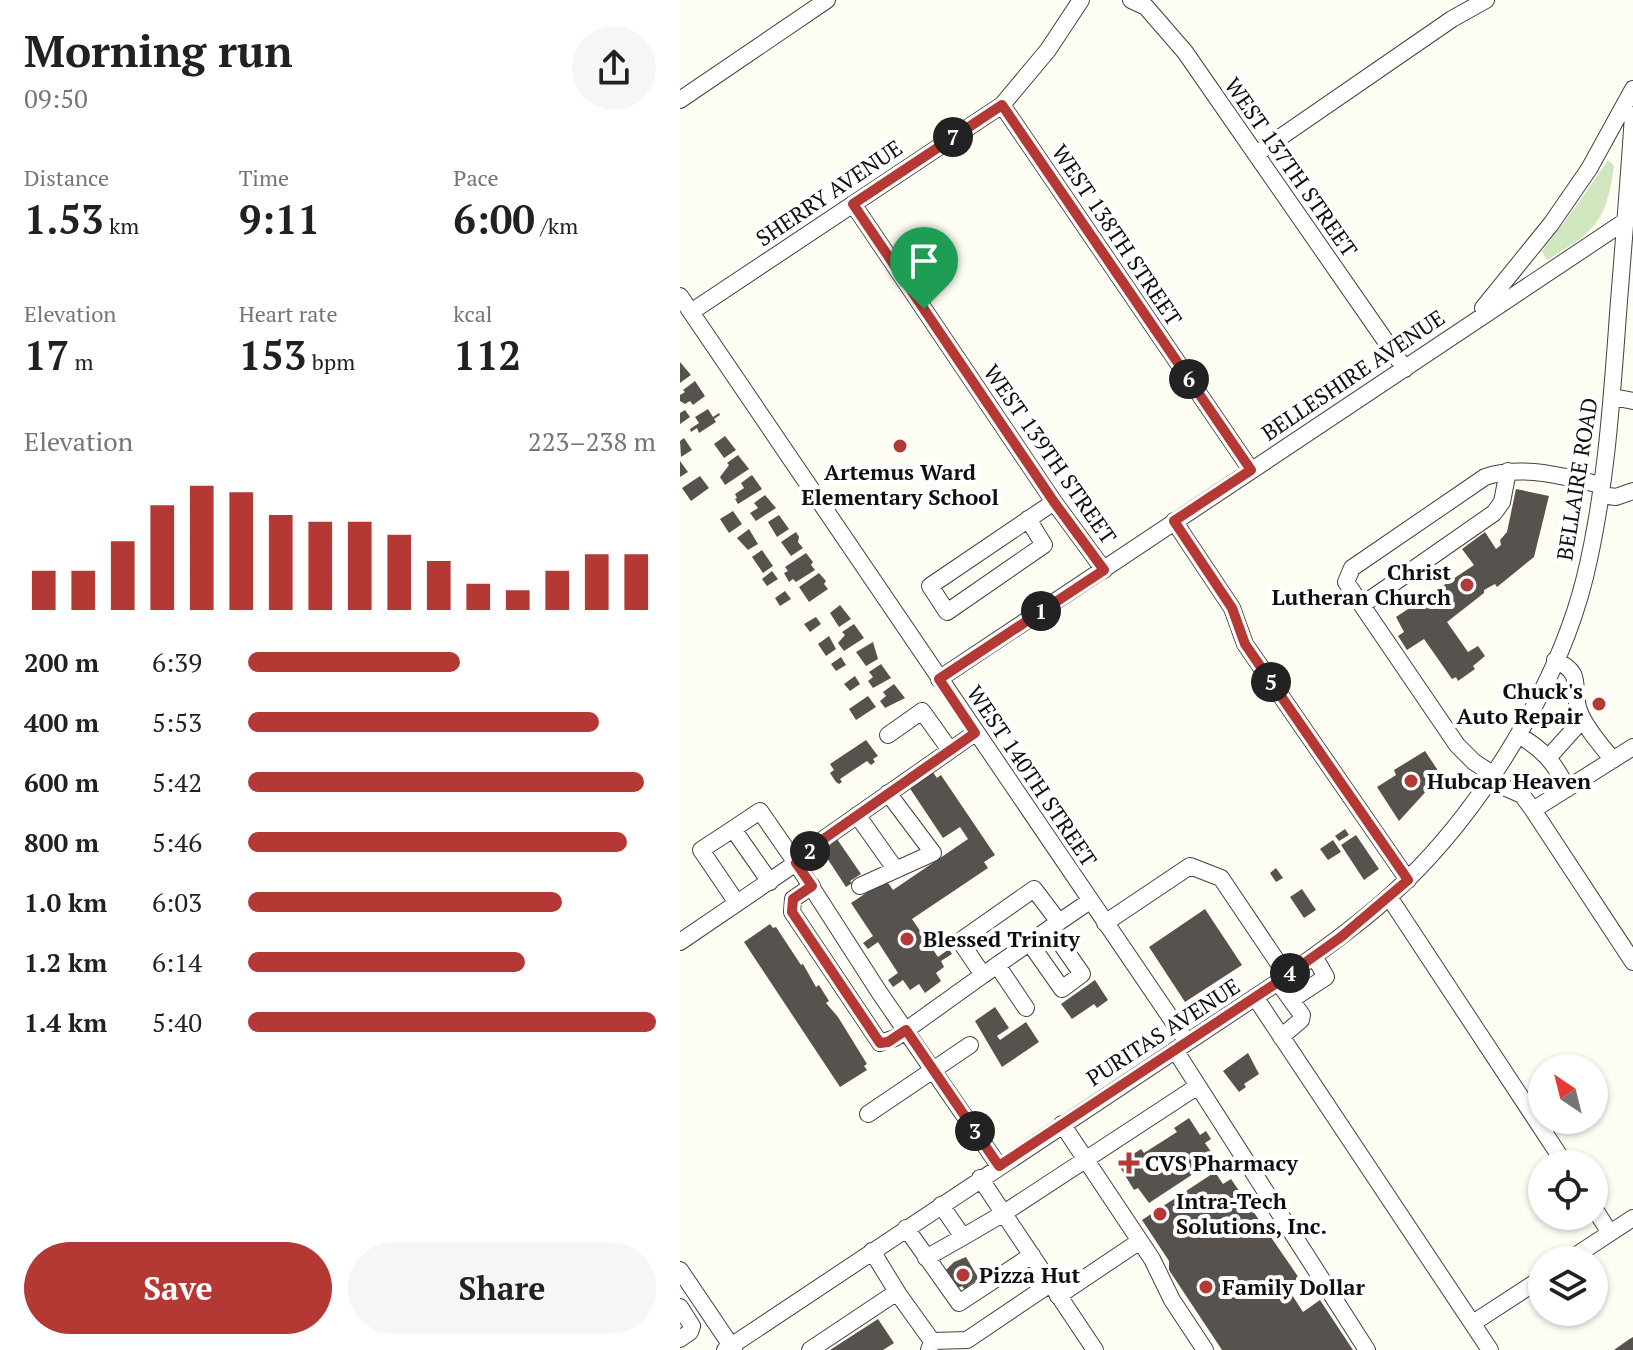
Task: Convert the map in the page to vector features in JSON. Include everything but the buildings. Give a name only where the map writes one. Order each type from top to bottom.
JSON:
[{"type":"street","points":[[680,100],[827,0]]},
{"type":"street","name":"SHERRY AVENUE","points":[[691,312],[1002,105],[1048,50],[1081,0]]},
{"type":"street","points":[[1256,154],[1452,19],[1486,0]]},
{"type":"street","name":"WEST 137TH STREET","points":[[1144,2],[1185,52],[1405,369]]},
{"type":"street","name":"BELLESHIRE AVENUE","points":[[1473,321],[1551,224],[1589,169],[1633,89]]},
{"type":"street","name":"WEST 138TH STREET","points":[[1002,105],[1251,470]]},
{"type":"street","name":"BELLAIRE ROAD","points":[[1492,778],[1518,735],[1555,660],[1584,579],[1602,490],[1613,397],[1630,217],[1633,115]]},
{"type":"street","name":"WEST 139TH STREET","points":[[853,204],[1054,502],[1104,570]]},
{"type":"street","name":"BELLESHIRE AVENUE","points":[[939,679],[1630,217]]},
{"type":"street","name":"WEST 140TH STREET","points":[[680,296],[1105,923],[1181,1046],[1198,1086],[1367,1350]]},
{"type":"street","points":[[1613,397],[1633,401]]},
{"type":"street","points":[[1362,605],[1494,513],[1502,502],[1508,471]]},
{"type":"street","points":[[1633,491],[1616,497],[1602,490],[1536,472],[1508,471],[1485,477],[1352,568],[1346,582],[1457,745],[1492,778],[1522,795],[1633,962]]},
{"type":"street","points":[[1028,519],[1044,545],[947,612],[930,586],[1028,519],[1054,502]]},
{"type":"street","points":[[1174,521],[1232,608],[1245,644],[1408,880]]},
{"type":"street","points":[[1555,660],[1574,673],[1577,702],[1583,719],[1613,760]]},
{"type":"street","points":[[888,735],[922,711],[950,750]]},
{"type":"street","points":[[1548,758],[1583,719]]},
{"type":"street","points":[[680,942],[770,882],[825,838],[975,733]]},
{"type":"street","points":[[1518,735],[1533,743],[1557,766],[1567,789]]},
{"type":"street","points":[[1533,810],[1633,747]]},
{"type":"street","name":"PURITAS AVENUE","points":[[730,1349],[1314,956],[1408,880],[1492,778]]},
{"type":"street","points":[[860,886],[933,853],[888,793]]},
{"type":"street","points":[[737,903],[701,850],[760,811],[999,1166]]},
{"type":"street","points":[[857,815],[896,870]]},
{"type":"street","points":[[733,829],[770,882]]},
{"type":"street","points":[[1105,923],[1190,866],[1221,878],[1302,1015],[1301,1020],[1281,1037]]},
{"type":"street","points":[[812,886],[793,899],[792,912],[880,1043],[888,1042],[906,1030],[1090,901]]},
{"type":"street","points":[[1026,1008],[960,941],[1034,889],[1082,974],[1062,989],[1029,942]]},
{"type":"street","points":[[1389,897],[1556,1150]]},
{"type":"street","points":[[1291,1000],[1326,977],[1314,956]]},
{"type":"street","points":[[1255,997],[1490,1350]]},
{"type":"street","points":[[868,1114],[970,1045]]},
{"type":"street","points":[[926,1258],[1004,1213],[1198,1086]]},
{"type":"street","points":[[1062,1124],[1152,1259],[1172,1300],[1205,1350]]},
{"type":"street","points":[[980,1178],[1095,1350]]},
{"type":"street","points":[[941,1205],[963,1237]]},
{"type":"street","points":[[1590,1246],[1633,1218]]},
{"type":"street","points":[[906,1228],[959,1303],[1032,1255]]},
{"type":"street","points":[[872,1251],[931,1346],[967,1340],[1140,1241]]},
{"type":"street","points":[[680,1271],[730,1349]]},
{"type":"street","points":[[1473,1323],[1528,1287]]},
{"type":"street","points":[[810,1350],[891,1296],[899,1295]]},
{"type":"street","points":[[680,1307],[692,1326],[690,1332],[680,1339]]},
{"type":"green space","points":[[1608,160],[1614,166],[1611,185],[1596,224],[1577,241],[1547,260],[1542,251]]},
{"type":"place","name":"Artemus Ward Elementary School","points":[[900,446]]},
{"type":"place","name":"Christ Lutheran Church","points":[[1467,585]]},
{"type":"place","name":"Chuck's Auto Repair","points":[[1599,704]]},
{"type":"place","name":"Hubcap Heaven","points":[[1411,781]]},
{"type":"place","name":"Blessed Trinity","points":[[907,939]]},
{"type":"place","name":"CVS Pharmacy","points":[[1129,1163]]},
{"type":"place","name":"Intra-Tech Solutions, Inc.","points":[[1160,1214]]},
{"type":"place","name":"Pizza Hut","points":[[963,1275]]},
{"type":"place","name":"Family Dollar","points":[[1206,1287]]},
{"type":"route","points":[[1002,105],[1251,470],[1174,521],[1232,608],[1245,644],[1408,880],[1367,917],[1278,982],[999,1166],[906,1030],[888,1042],[880,1043],[792,912],[793,899],[812,886],[796,863],[825,838],[975,733],[939,679],[1104,570],[1054,502],[924,309],[853,204],[1002,105]]}]
